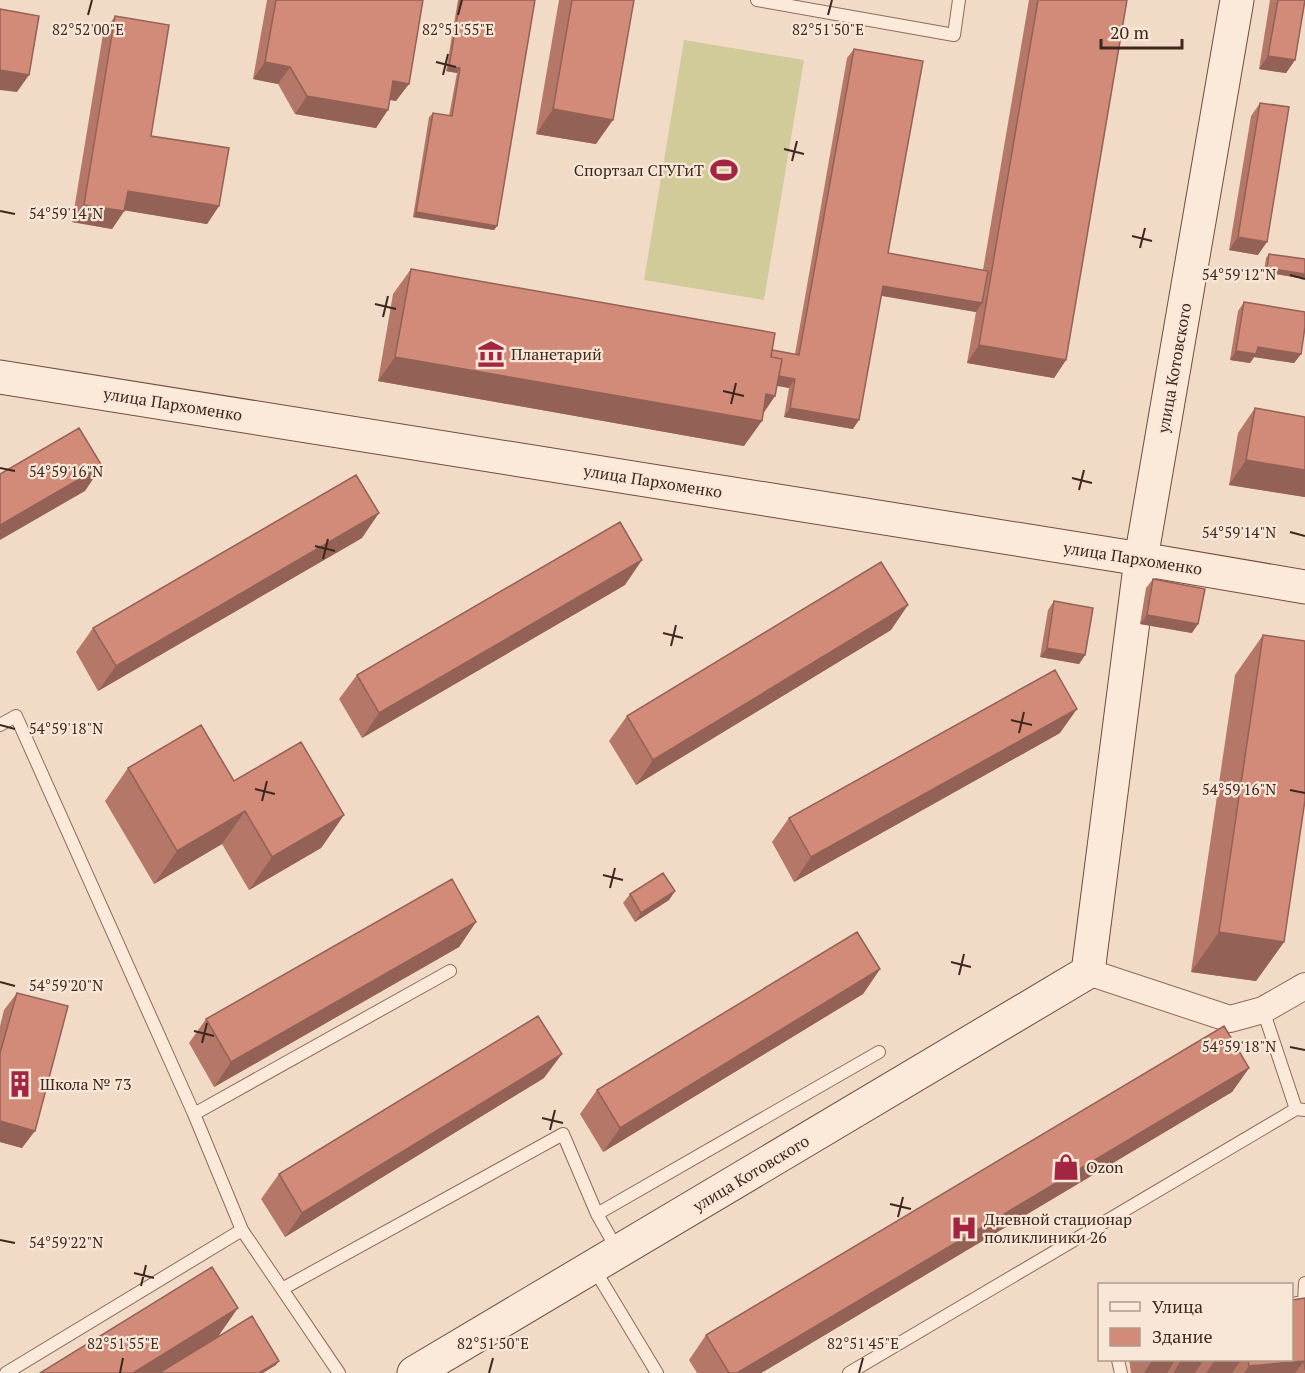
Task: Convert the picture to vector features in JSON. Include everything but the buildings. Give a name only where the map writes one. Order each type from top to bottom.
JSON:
[{"type":"street","name":"улица Котовского","points":[[414,1373],[1088,972],[1141,559],[1237,0]]},
{"type":"street","name":"улица Пархоменко","points":[[0,377],[1305,587]]},
{"type":"street","points":[[1088,972],[1230,1019],[1263,1010],[1305,986]]},
{"type":"lane","points":[[757,0],[954,35],[959,0]]},
{"type":"lane","points":[[0,725],[16,716],[194,1114],[242,1230],[339,1373]]},
{"type":"lane","points":[[194,1114],[450,971]]},
{"type":"lane","points":[[849,1373],[1300,1109],[1263,1010]]},
{"type":"lane","points":[[597,1214],[879,1052]]},
{"type":"lane","points":[[282,1289],[562,1134],[597,1214],[605,1259],[657,1373]]},
{"type":"lane","points":[[6,1373],[242,1230]]},
{"type":"lane","points":[[1293,1304],[1304,1302],[1305,1284]]},
{"type":"shaded area","name":"Спортзал СГУГиТ","points":[[684,40],[804,60],[764,300],[644,280]]},
{"type":"place","name":"Спортзал СГУГиТ","points":[[724,170]]},
{"type":"place","name":"Планетарий","points":[[491,354]]},
{"type":"place","name":"Школа № 73","points":[[20,1084]]},
{"type":"place","name":"Ozon","points":[[1066,1167]]},
{"type":"place","name":"Дневной стационар поликлиники 26","points":[[964,1228]]}]
